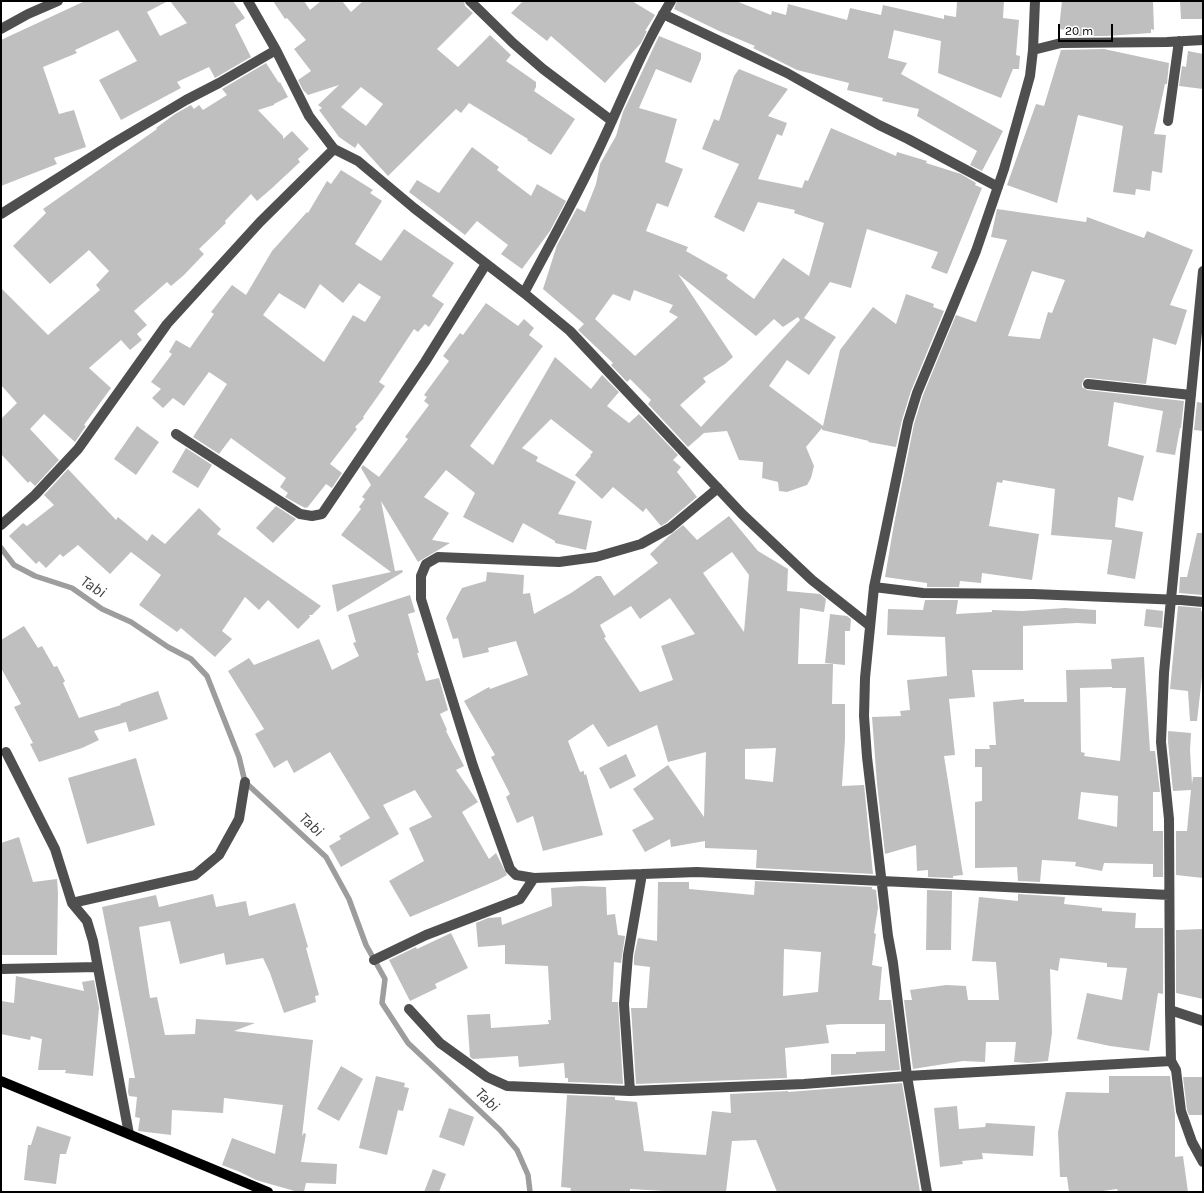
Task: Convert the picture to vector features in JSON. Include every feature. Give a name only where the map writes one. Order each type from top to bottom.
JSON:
[{"type":"main road","points":[[1,1081],[268,1192]]},
{"type":"street","points":[[1,29],[28,14],[58,1]]},
{"type":"street","points":[[248,1],[276,50],[309,116],[334,149],[358,161],[414,208],[524,293],[570,331],[763,535],[812,580],[870,625]]},
{"type":"street","points":[[470,1],[513,43],[543,69],[612,121]]},
{"type":"street","points":[[524,293],[597,152],[671,1]]},
{"type":"street","points":[[927,1192],[908,1076],[888,936],[866,756],[864,716],[870,625],[874,587],[908,422],[917,393],[976,251],[1004,169],[1030,76],[1033,50],[1035,1]]},
{"type":"street","points":[[664,14],[787,73],[879,125],[998,187]]},
{"type":"street","points":[[1033,50],[1061,43],[1203,40]]},
{"type":"street","points":[[1168,121],[1179,41]]},
{"type":"street","points":[[1,214],[112,144],[186,100],[276,50]]},
{"type":"street","points":[[1,525],[35,495],[78,449],[167,324],[260,222],[334,149]]},
{"type":"street","points":[[176,434],[300,514],[312,516],[322,514],[425,362],[486,264]]},
{"type":"street","points":[[1203,271],[1164,673],[1161,742],[1169,819],[1171,1061],[1176,1070],[1181,1111],[1192,1142],[1203,1162]]},
{"type":"street","points":[[1088,384],[1191,395]]},
{"type":"street","points":[[718,488],[670,528],[641,544],[596,557],[559,562],[438,557],[426,564],[421,576],[421,599],[473,766],[510,869],[516,875],[534,878],[697,872],[1169,895]]},
{"type":"street","points":[[874,587],[923,593],[1033,594],[1171,599],[1203,602]]},
{"type":"street","points":[[6,752],[55,849],[72,903],[87,921],[98,966],[129,1134]]},
{"type":"street","points":[[72,903],[195,875],[219,855],[239,819],[245,782]]},
{"type":"street","points":[[630,1091],[624,1004],[628,955],[642,874]]},
{"type":"street","points":[[374,960],[426,935],[520,899],[534,878]]},
{"type":"street","points":[[1,969],[98,966]]},
{"type":"street","points":[[409,1009],[440,1043],[487,1077],[507,1086],[630,1091],[804,1084],[908,1076],[1171,1061]]},
{"type":"street","points":[[1170,1010],[1203,1021]]},
{"type":"building","points":[[85,1],[168,1],[147,12],[160,36],[187,23],[170,1],[233,1],[245,18],[235,25],[251,57],[215,78],[209,67],[177,82],[181,88],[121,120],[99,80],[137,61],[118,30],[75,50],[77,53],[43,67],[59,114],[74,110],[86,147],[54,158],[57,164],[1,186],[1,40]]},
{"type":"building","points":[[273,1],[304,1],[310,10],[321,1],[342,1],[351,12],[363,1],[464,1],[465,6],[473,13],[437,49],[458,67],[490,35],[511,55],[506,61],[536,82],[534,91],[575,119],[551,155],[469,103],[461,113],[456,109],[388,176],[358,143],[355,148],[339,137],[319,110],[322,108],[318,105],[339,85],[308,95],[303,90],[298,80],[311,71],[294,49],[306,40],[287,18],[285,19]],"holes":[[[361,87],[383,104],[366,126],[341,107]]]},
{"type":"building","points":[[523,1],[632,1],[655,15],[645,31],[647,31],[641,43],[605,83],[551,36],[547,41],[511,13]]},
{"type":"building","points":[[677,1],[736,1],[771,15],[772,11],[786,15],[788,4],[847,20],[850,8],[881,15],[883,5],[944,19],[944,15],[956,17],[957,1],[1004,1],[1003,18],[1019,20],[1016,55],[1020,56],[1019,69],[1013,69],[1001,98],[938,73],[941,41],[894,30],[888,58],[907,63],[901,74],[1003,131],[982,171],[970,165],[977,151],[917,116],[919,109],[882,101],[883,98],[847,90],[849,83],[797,70],[753,48],[755,46],[719,31],[674,9]]},
{"type":"building","points":[[1062,1],[1153,1],[1154,30],[1151,29],[1151,33],[1106,36],[1065,36],[1067,30],[1059,29]]},
{"type":"building","points":[[1180,1],[1203,1],[1203,19],[1181,19]]},
{"type":"building","points":[[659,36],[701,53],[701,59],[691,83],[656,69],[639,108],[677,119],[665,162],[683,169],[668,207],[657,203],[646,231],[688,247],[686,251],[728,275],[726,278],[754,299],[783,258],[809,276],[824,223],[794,213],[795,210],[758,202],[744,232],[714,217],[739,164],[702,149],[714,119],[719,121],[734,76],[739,69],[788,89],[768,116],[787,123],[782,136],[777,134],[758,179],[802,188],[805,180],[808,181],[831,128],[896,156],[897,152],[927,161],[926,163],[961,174],[976,183],[975,185],[982,188],[947,274],[931,268],[938,252],[867,229],[851,288],[830,282],[804,318],[836,337],[809,375],[787,360],[769,386],[823,426],[840,350],[873,307],[896,324],[906,294],[934,304],[933,307],[944,311],[911,391],[896,447],[868,442],[869,441],[822,430],[822,428],[806,447],[814,466],[811,478],[807,485],[787,492],[779,491],[778,482],[762,478],[763,462],[739,460],[727,431],[704,433],[688,447],[648,404],[651,400],[630,379],[627,382],[611,365],[613,363],[578,330],[584,324],[543,289],[557,245],[577,208],[585,212],[596,184],[600,164],[616,136],[623,112]],"holes":[[[678,274],[756,336],[774,319],[783,327],[798,317],[800,320],[701,427],[680,405],[706,382],[703,378],[733,357]],[[634,290],[673,305],[669,312],[678,317],[635,356],[595,319],[613,294],[630,301]]]},
{"type":"building","points":[[1104,49],[1169,63],[1167,84],[1165,84],[1154,134],[1166,135],[1162,173],[1152,171],[1150,191],[1136,189],[1135,195],[1113,192],[1123,126],[1078,115],[1057,203],[1007,185],[1036,104],[1044,106],[1061,50]]},
{"type":"building","points":[[1188,51],[1203,54],[1203,89],[1179,86],[1182,66],[1186,67]]},
{"type":"building","points":[[266,63],[279,83],[280,82],[288,97],[274,105],[258,110],[283,136],[283,139],[292,131],[309,149],[298,159],[300,162],[257,201],[251,194],[225,221],[226,223],[199,249],[204,254],[184,275],[171,286],[167,282],[134,311],[147,325],[137,334],[142,340],[130,350],[121,340],[89,368],[111,388],[84,425],[86,426],[75,442],[44,414],[30,429],[59,460],[35,486],[30,481],[28,483],[1,454],[1,419],[17,403],[1,385],[1,288],[48,335],[100,290],[96,285],[109,271],[89,250],[50,284],[13,246],[46,213],[43,209],[157,129],[156,128],[175,114],[191,105],[194,109],[199,105],[203,110],[227,95],[222,89]]},
{"type":"building","points":[[472,147],[499,167],[497,170],[531,196],[537,184],[566,201],[550,231],[522,269],[501,254],[508,245],[477,221],[465,235],[409,192],[417,180],[439,193]]},
{"type":"building","points":[[341,170],[373,190],[370,193],[382,201],[355,244],[381,261],[404,229],[454,263],[432,296],[444,304],[429,327],[425,324],[418,332],[414,329],[379,382],[385,386],[363,417],[364,418],[355,427],[357,429],[330,464],[342,473],[332,488],[326,484],[307,508],[305,508],[285,497],[288,493],[280,487],[286,478],[231,438],[219,454],[193,437],[227,384],[209,372],[184,406],[173,398],[163,408],[152,398],[161,389],[151,382],[172,354],[169,352],[176,340],[190,348],[214,314],[211,312],[232,285],[246,295],[272,251],[307,212],[308,213],[327,181],[331,184]],"holes":[[[359,283],[381,297],[365,322],[353,315],[324,362],[263,315],[279,293],[305,309],[320,284],[343,303]]]},
{"type":"building","points":[[997,209],[1086,222],[1087,217],[1144,238],[1147,231],[1193,250],[1170,305],[1187,310],[1176,345],[1153,338],[1146,384],[1089,378],[1085,378],[1082,383],[1082,387],[1087,390],[1184,401],[1181,428],[1175,455],[1156,452],[1163,411],[1114,402],[1108,446],[1144,456],[1133,501],[1118,497],[1115,527],[1143,532],[1135,579],[1107,574],[1112,540],[1051,535],[1055,489],[1003,480],[1002,483],[997,482],[989,526],[1039,534],[1032,580],[982,573],[981,583],[960,581],[959,587],[927,587],[927,583],[885,577],[914,424],[923,395],[956,315],[976,322],[1007,240],[991,237]],"holes":[[[1032,271],[1065,280],[1052,313],[1048,312],[1040,339],[1008,336]]]},
{"type":"building","points":[[486,303],[518,326],[524,319],[534,328],[529,335],[543,346],[470,446],[493,465],[555,357],[591,389],[602,375],[619,392],[607,406],[629,423],[639,414],[678,455],[673,460],[681,467],[677,472],[697,497],[661,526],[646,508],[643,512],[613,487],[602,499],[575,475],[593,452],[551,419],[522,448],[538,457],[536,461],[576,482],[558,514],[592,521],[586,550],[555,543],[555,541],[523,523],[513,543],[463,517],[475,493],[446,470],[424,497],[449,513],[432,540],[450,543],[418,562],[381,501],[395,571],[402,570],[403,572],[337,612],[332,585],[391,572],[341,535],[361,509],[359,507],[365,499],[362,497],[371,485],[361,468],[363,465],[379,477],[408,439],[405,437],[429,405],[424,401],[427,397],[424,395],[449,361],[443,356],[460,333],[463,335]]},
{"type":"building","points":[[1197,402],[1203,403],[1203,431],[1194,430]]},
{"type":"building","points":[[137,426],[159,442],[136,475],[114,459]]},
{"type":"building","points":[[186,448],[212,465],[198,488],[172,472]]},
{"type":"building","points":[[68,469],[116,520],[118,517],[147,541],[152,534],[165,544],[199,508],[221,529],[217,534],[321,606],[312,615],[309,615],[310,617],[298,629],[268,600],[259,610],[245,597],[222,631],[232,639],[215,657],[181,628],[177,632],[139,605],[161,575],[131,552],[110,574],[78,545],[63,557],[60,554],[46,568],[39,561],[36,564],[9,536],[23,523],[27,526],[54,505],[44,495]]},
{"type":"building","points":[[276,506],[296,519],[273,543],[256,528]]},
{"type":"building","points":[[729,516],[758,551],[788,569],[787,591],[820,594],[826,599],[824,612],[800,608],[798,664],[833,664],[832,704],[845,704],[845,739],[842,786],[864,785],[873,874],[756,868],[757,850],[705,848],[705,841],[671,847],[670,839],[645,852],[632,830],[654,819],[633,789],[668,765],[704,817],[706,752],[668,762],[657,725],[608,747],[593,724],[568,741],[580,772],[584,771],[584,775],[586,774],[603,835],[543,851],[533,816],[517,823],[506,797],[510,794],[491,757],[495,755],[464,701],[489,687],[490,689],[528,675],[516,641],[488,648],[489,652],[463,658],[458,638],[453,639],[446,618],[462,588],[486,581],[487,572],[524,575],[523,594],[530,593],[534,614],[571,593],[596,576],[601,576],[614,596],[658,563],[650,554],[683,525],[697,540]],"holes":[[[732,552],[749,575],[744,632],[703,573]],[[670,598],[695,634],[661,646],[673,680],[640,692],[604,638],[606,637],[600,625],[631,606],[640,619]],[[776,748],[773,782],[745,779],[745,749]]]},
{"type":"building","points":[[1197,533],[1203,533],[1202,595],[1179,593],[1180,577],[1187,577]]},
{"type":"building","points":[[410,595],[415,612],[408,614],[419,653],[417,653],[426,681],[439,678],[448,710],[440,714],[447,730],[446,731],[464,766],[456,770],[478,802],[462,812],[489,859],[496,853],[507,875],[410,917],[389,881],[424,861],[409,828],[432,817],[415,790],[383,805],[399,834],[341,867],[329,846],[341,839],[339,836],[370,818],[330,752],[294,773],[287,760],[274,768],[255,734],[264,729],[228,671],[249,658],[254,665],[319,639],[332,670],[359,656],[353,643],[356,642],[348,615]]},
{"type":"building","points":[[925,600],[958,600],[956,614],[992,612],[992,610],[1022,611],[1065,608],[1096,610],[1096,624],[1077,623],[1023,626],[1023,670],[972,670],[975,697],[949,699],[955,755],[944,756],[963,875],[953,876],[953,878],[928,877],[928,870],[917,871],[916,845],[885,854],[877,784],[872,717],[901,716],[900,711],[910,710],[907,680],[947,676],[945,637],[887,635],[888,609],[923,610]]},
{"type":"building","points":[[1178,606],[1201,608],[1201,611],[1203,611],[1203,668],[1197,721],[1190,721],[1188,691],[1170,689]]},
{"type":"building","points":[[1146,609],[1163,611],[1162,628],[1144,626]]},
{"type":"building","points":[[830,614],[847,616],[851,619],[850,631],[845,631],[845,665],[825,663]]},
{"type":"building","points":[[24,626],[38,648],[42,646],[54,667],[57,666],[65,681],[63,683],[79,718],[121,705],[120,704],[158,691],[168,719],[129,732],[126,722],[94,731],[99,740],[82,748],[39,762],[30,744],[33,743],[14,707],[21,704],[1,668],[1,640]]},
{"type":"building","points":[[1144,657],[1150,751],[1155,751],[1160,792],[1153,792],[1153,831],[1163,831],[1163,877],[1153,877],[1153,864],[1104,863],[1102,871],[1075,866],[1076,862],[1042,860],[1040,882],[1018,881],[1017,867],[975,868],[975,802],[982,801],[982,767],[975,767],[975,749],[990,749],[989,745],[996,745],[993,702],[1024,699],[1024,702],[1067,702],[1066,670],[1112,669],[1111,659]],"holes":[[[1080,688],[1126,688],[1120,761],[1084,756],[1085,753],[1081,752]],[[1081,792],[1118,796],[1117,827],[1078,819]]]},
{"type":"building","points":[[1168,731],[1191,733],[1190,750],[1192,784],[1193,777],[1203,777],[1203,878],[1176,875],[1176,831],[1187,831],[1191,790],[1173,791]]},
{"type":"building","points":[[626,754],[636,776],[610,789],[599,768]]},
{"type":"building","points":[[136,758],[155,825],[87,844],[68,778]]},
{"type":"building","points":[[19,837],[33,882],[57,879],[57,955],[1,955],[1,843]]},
{"type":"building","points":[[755,881],[872,887],[872,889],[876,890],[878,908],[874,933],[876,934],[872,965],[882,967],[879,1000],[891,1000],[900,1070],[831,1075],[831,1054],[856,1054],[856,1052],[885,1051],[885,1024],[840,1024],[826,1025],[829,1043],[785,1048],[787,1078],[636,1084],[631,1008],[647,1008],[650,967],[634,965],[634,956],[638,938],[657,941],[658,882],[689,882],[689,889],[754,895]],"holes":[[[784,949],[821,952],[818,992],[783,996]]]},
{"type":"building","points":[[581,886],[606,887],[607,915],[615,914],[618,935],[625,936],[621,963],[614,962],[612,1002],[618,1002],[623,1084],[568,1082],[568,1078],[565,1078],[564,1063],[519,1067],[518,1056],[473,1059],[470,1057],[467,1015],[490,1014],[491,1028],[549,1024],[548,1020],[551,1020],[548,966],[505,964],[505,945],[478,947],[476,923],[488,918],[501,917],[502,925],[552,906],[551,888]]},
{"type":"building","points":[[927,890],[952,891],[951,950],[926,950]]},
{"type":"building","points":[[213,894],[216,907],[246,901],[249,916],[295,903],[308,947],[306,948],[319,995],[315,996],[316,1002],[284,1013],[263,958],[226,965],[224,953],[180,964],[170,921],[139,927],[150,998],[157,997],[165,1035],[195,1034],[196,1019],[255,1023],[234,1031],[313,1040],[302,1136],[304,1133],[306,1134],[301,1162],[337,1164],[336,1184],[306,1183],[304,1192],[298,1192],[256,1180],[222,1165],[232,1138],[275,1154],[283,1105],[224,1098],[223,1113],[172,1110],[171,1135],[138,1131],[140,1118],[135,1117],[137,1097],[129,1096],[128,1092],[129,1078],[135,1078],[102,907],[156,895],[159,907]]},
{"type":"building","points":[[1018,894],[1065,897],[1064,904],[1102,908],[1102,911],[1136,913],[1135,928],[1163,928],[1163,994],[1158,993],[1149,1051],[1110,1046],[1077,1039],[1087,993],[1122,1000],[1127,968],[1107,967],[1107,963],[1060,958],[1058,971],[1050,969],[1052,1033],[1048,1061],[1028,1063],[1014,1062],[1016,1042],[986,1042],[985,1062],[963,1061],[913,1069],[904,1000],[912,1000],[910,990],[946,985],[966,986],[968,1000],[999,1000],[996,962],[972,961],[979,897],[1018,901]]},
{"type":"building","points":[[1203,929],[1203,999],[1176,993],[1176,930]]},
{"type":"building","points":[[451,933],[468,968],[435,984],[437,988],[410,1001],[389,960]]},
{"type":"building","points":[[16,976],[84,991],[82,982],[94,980],[99,1008],[93,1076],[65,1073],[66,1070],[38,1070],[42,1039],[31,1036],[30,1040],[1,1034],[1,1001],[14,1003]]},
{"type":"building","points":[[341,1066],[363,1079],[339,1121],[317,1109]]},
{"type":"building","points":[[376,1076],[405,1083],[404,1087],[409,1088],[403,1111],[398,1110],[387,1155],[359,1148]]},
{"type":"building","points":[[1109,1076],[1170,1076],[1175,1115],[1175,1157],[1183,1156],[1188,1192],[1118,1192],[1117,1189],[1096,1192],[1069,1192],[1067,1177],[1060,1177],[1058,1132],[1066,1092],[1109,1093]]},
{"type":"building","points":[[1183,1077],[1203,1077],[1203,1115],[1189,1115]]},
{"type":"building","points":[[902,1083],[920,1192],[777,1192],[756,1140],[732,1141],[726,1192],[681,1192],[630,1189],[630,1192],[570,1192],[571,1188],[561,1187],[567,1095],[617,1097],[615,1097],[615,1100],[637,1102],[644,1151],[706,1155],[712,1111],[731,1113],[730,1094],[788,1092]]},
{"type":"building","points":[[957,1106],[959,1129],[985,1127],[986,1123],[1035,1126],[1033,1156],[982,1153],[983,1159],[962,1161],[963,1164],[940,1167],[934,1108]]},
{"type":"building","points":[[449,1108],[474,1117],[464,1146],[439,1137]]},
{"type":"building","points":[[37,1126],[71,1137],[66,1154],[60,1154],[56,1184],[24,1180],[28,1145],[31,1145]]},
{"type":"building","points":[[433,1169],[446,1174],[439,1192],[424,1192]]},
{"type":"waterway","name":"Tabi","points":[[1,548],[14,565],[35,576],[72,588],[102,609],[131,622],[168,647],[191,659],[207,676],[239,757],[245,782],[326,857],[349,899],[366,945],[385,979],[382,1003],[408,1043],[500,1130],[517,1150],[528,1175],[530,1192]]}]
